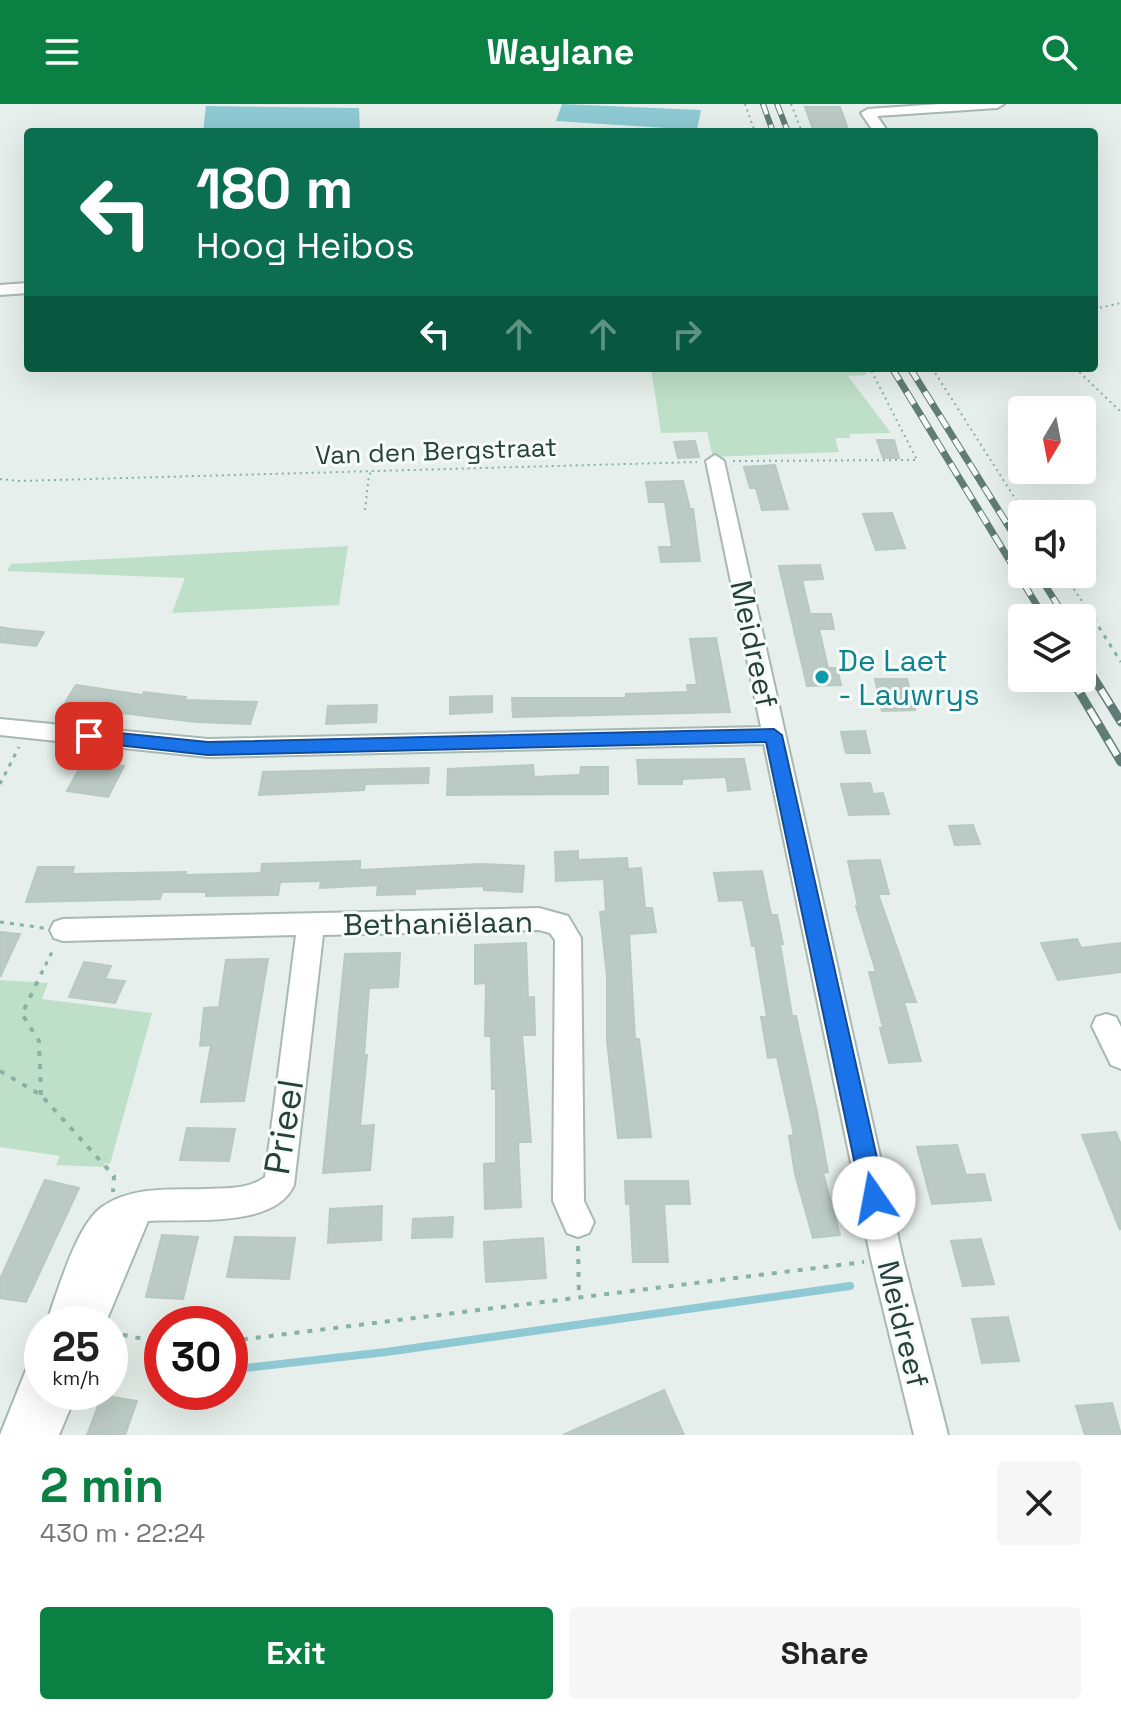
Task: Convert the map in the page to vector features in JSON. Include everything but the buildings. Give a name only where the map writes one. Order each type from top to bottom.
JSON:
[{"type":"street","points":[[878,128],[868,113],[997,104]]},
{"type":"street","points":[[0,290],[24,288]]},
{"type":"street","name":"Meidreef","points":[[715,461],[887,1259],[931,1435]]},
{"type":"street","points":[[0,727],[208,748],[774,735]]},
{"type":"street","name":"Bethaniëlaan","points":[[63,930],[539,919],[559,924],[568,938],[569,1201],[578,1222]]},
{"type":"street","name":"Prieel","points":[[125,1212],[253,1200],[272,1194],[279,1185],[311,925]]},
{"type":"street","points":[[1106,1026],[1121,1056]]},
{"type":"street","points":[[69,1306],[101,1230],[125,1212]]},
{"type":"street","points":[[95,1306],[125,1212]]},
{"type":"street","points":[[16,1435],[26,1410]]},
{"type":"street","points":[[42,1435],[52,1410]]},
{"type":"path","points":[[745,104],[754,128]]},
{"type":"path","points":[[791,104],[800,128]]},
{"type":"path","points":[[1098,308],[1121,303]]},
{"type":"path","name":"Van den Bergstraat","points":[[0,479],[19,481],[715,461],[917,460],[872,372]]},
{"type":"path","points":[[935,372],[1016,500]]},
{"type":"path","points":[[1079,372],[1121,412]]},
{"type":"path","points":[[365,510],[369,475],[373,470]]},
{"type":"path","points":[[1073,588],[1121,662]]},
{"type":"path","points":[[0,784],[29,730]]},
{"type":"path","points":[[0,922],[63,930],[22,1014],[39,1041],[41,1095]]},
{"type":"path","points":[[0,1071],[41,1095],[114,1176],[125,1212]]},
{"type":"path","points":[[578,1222],[579,1299]]},
{"type":"path","points":[[248,1339],[887,1259]]},
{"type":"green space","points":[[652,372],[865,372],[867,375],[848,376],[891,433],[850,434],[849,438],[835,438],[839,452],[713,457],[707,432],[661,433]]},
{"type":"green space","points":[[348,546],[339,605],[172,613],[185,578],[7,571],[11,564]]},
{"type":"green space","points":[[0,980],[48,983],[42,999],[152,1013],[110,1164],[105,1163],[104,1167],[56,1165],[60,1156],[0,1147]]},
{"type":"water","points":[[562,104],[701,110],[697,128],[556,121]]},
{"type":"water","points":[[206,106],[359,108],[360,128],[203,128]]},
{"type":"waterway","points":[[248,1368],[386,1352],[850,1286]]},
{"type":"railway","points":[[763,104],[772,128]]},
{"type":"railway","points":[[777,104],[786,128]]},
{"type":"railway","points":[[894,372],[1036,604]]},
{"type":"railway","points":[[912,372],[1008,526]]},
{"type":"railway","points":[[1047,588],[1057,604]]},
{"type":"railway","points":[[1096,682],[1121,722]]},
{"type":"railway","points":[[1079,692],[1121,762]]},
{"type":"place","name":"De Laet - Lauwrys","points":[[822,677]]},
{"type":"route","points":[[89,736],[208,748],[774,735],[874,1198]]}]
